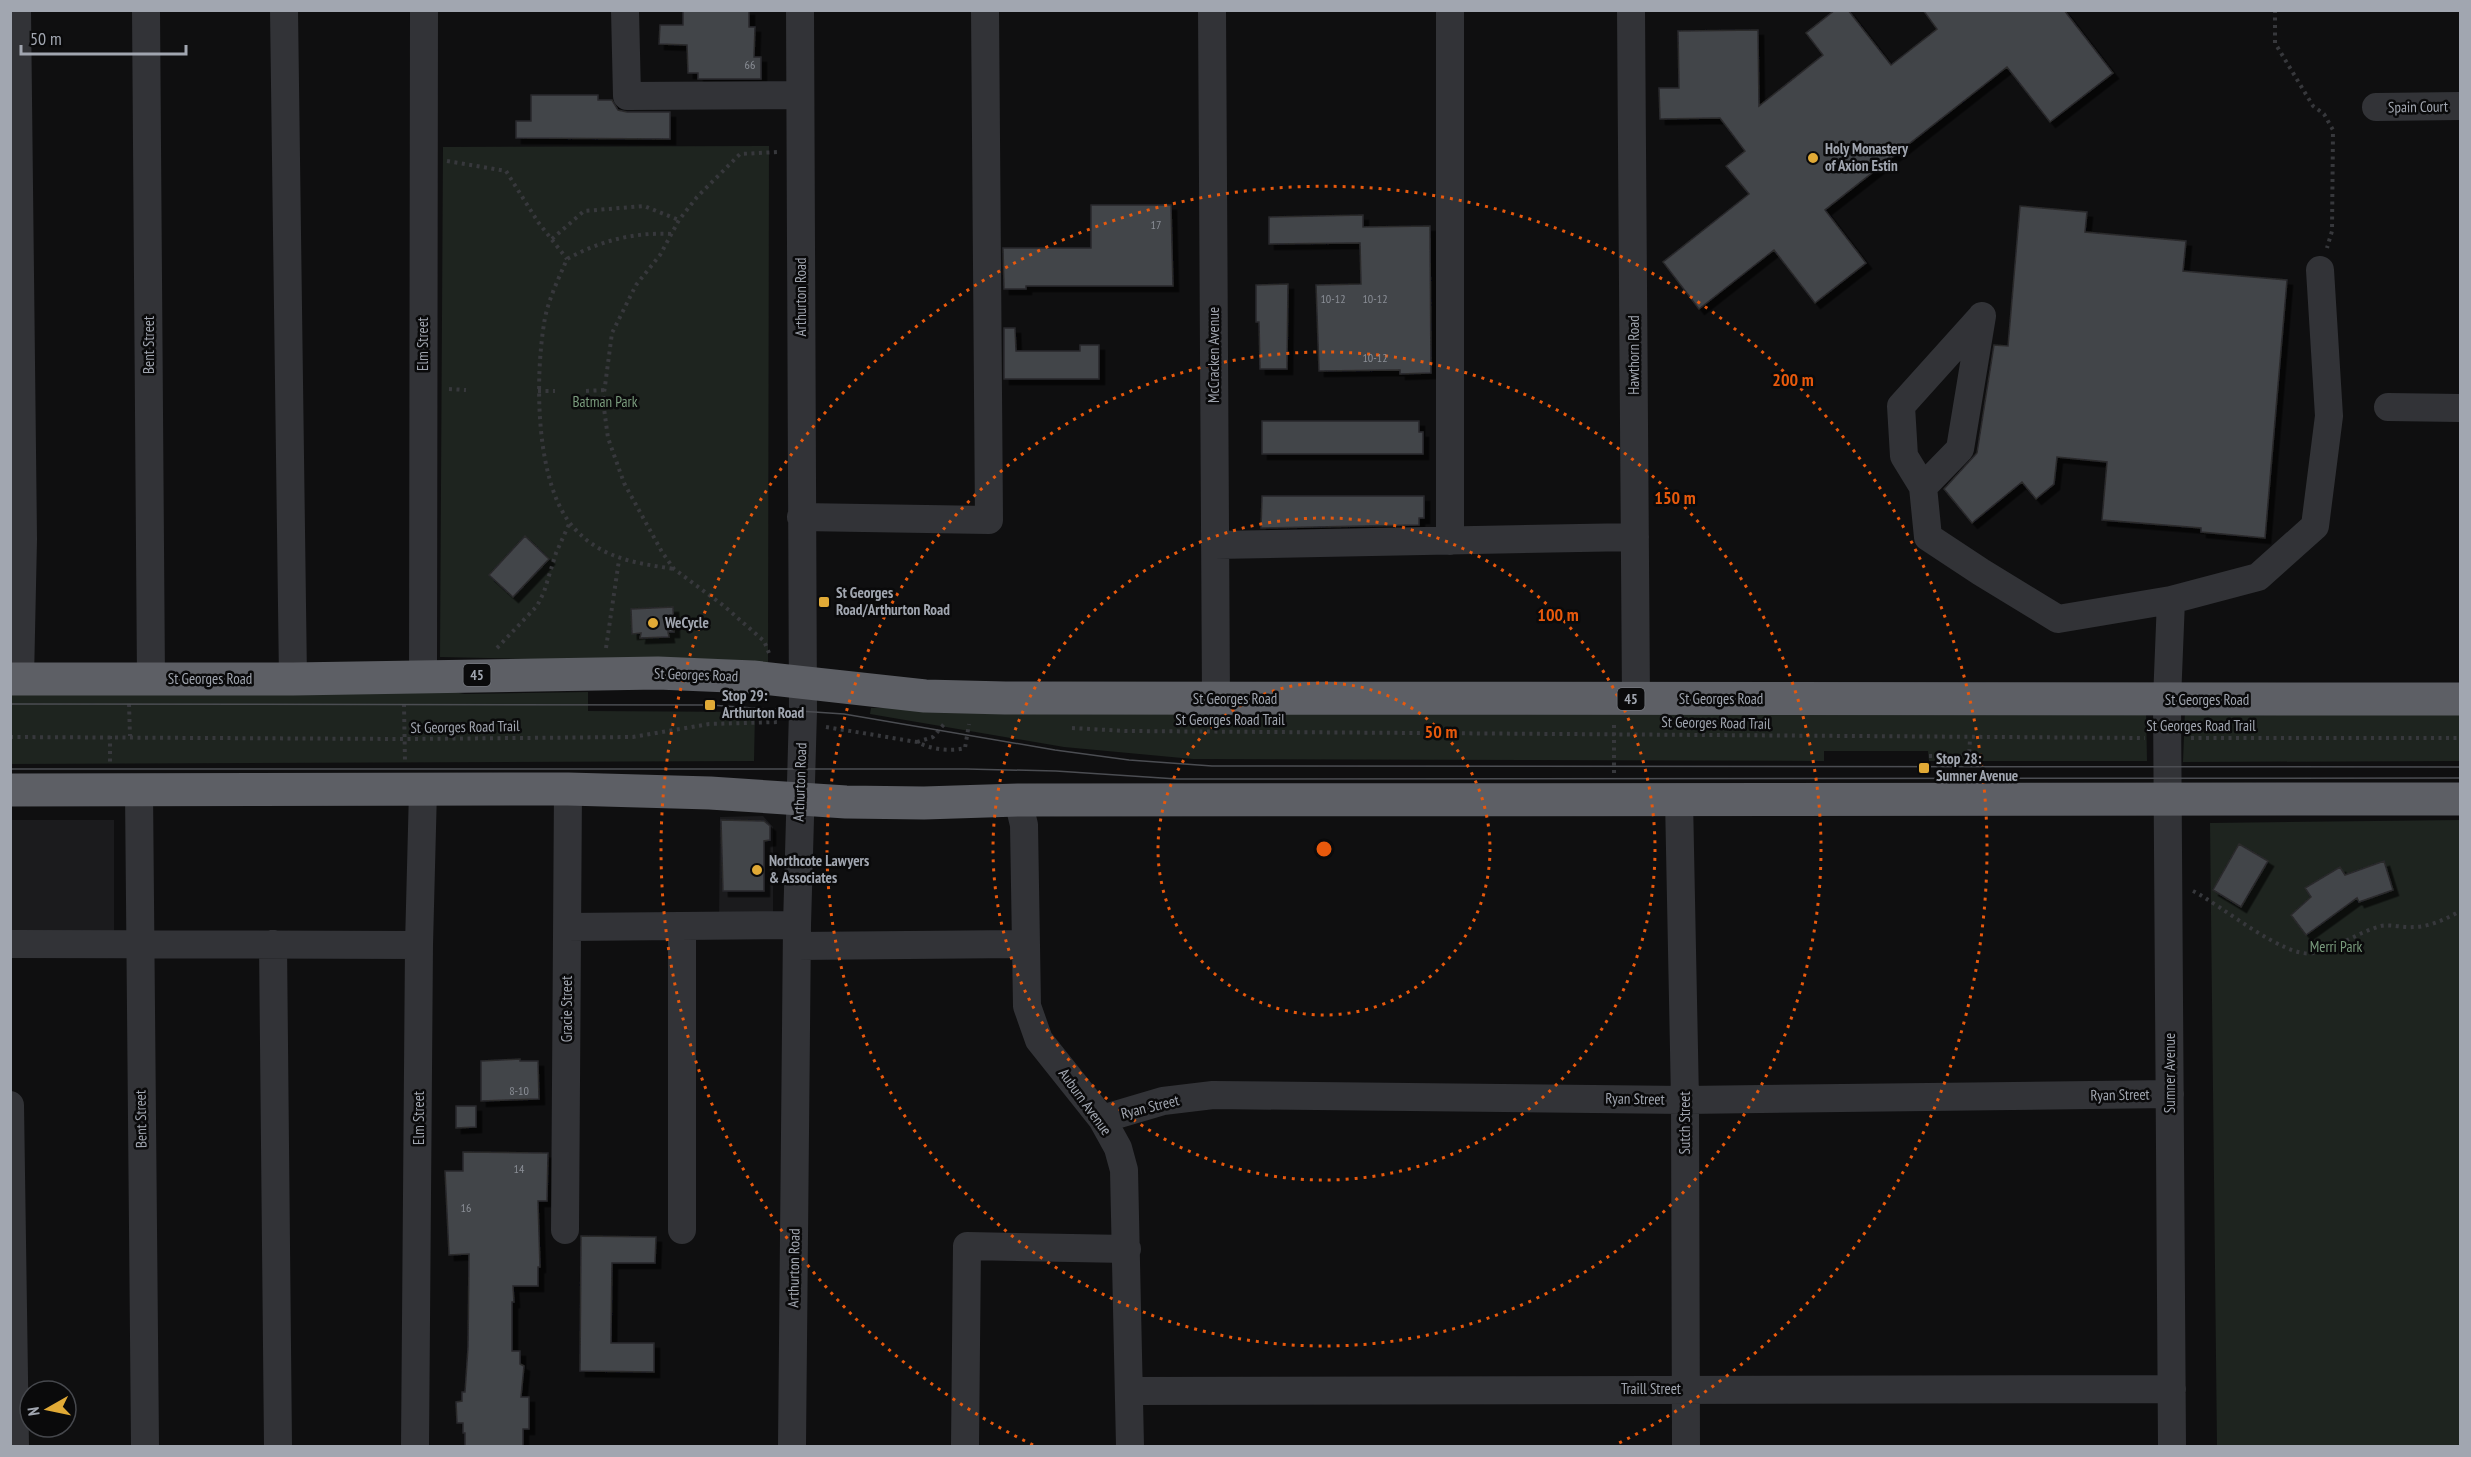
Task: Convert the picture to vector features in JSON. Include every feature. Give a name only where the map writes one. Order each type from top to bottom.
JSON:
[{"type":"highway","name":"St Georges Road","points":[[15,679],[294,679],[658,673],[742,677],[925,696],[1216,699],[2460,699]]},
{"type":"highway","points":[[10,790],[568,789],[924,803],[1018,800],[1614,798],[2460,799]]},
{"type":"street","points":[[15,679],[23,539],[16,10]]},
{"type":"street","name":"Bent Street","points":[[146,10],[151,680]]},
{"type":"street","points":[[284,10],[294,679]]},
{"type":"street","name":"Elm Street","points":[[413,677],[424,10]]},
{"type":"street","points":[[625,10],[627,96],[800,95]]},
{"type":"street","name":"Arthurton Road","points":[[792,1446],[797,935],[802,724],[800,10]]},
{"type":"street","points":[[801,517],[989,520],[985,10]]},
{"type":"street","name":"McCracken Avenue","points":[[1212,10],[1216,699]]},
{"type":"street","points":[[1450,10],[1450,541]]},
{"type":"street","name":"Hawthorn Road","points":[[1625,699],[1635,537],[1631,10]]},
{"type":"street","name":"Spain Court","points":[[2376,107],[2460,106]]},
{"type":"street","points":[[1923,487],[1960,449],[1982,316],[1901,406],[1904,456],[1923,487],[1928,537],[2058,619],[2171,600],[2258,576],[2314,526],[2329,416],[2320,270]]},
{"type":"street","points":[[2388,407],[2460,408]]},
{"type":"street","points":[[1215,545],[1635,537]]},
{"type":"street","name":"Sumner Avenue","points":[[2171,600],[2167,700],[2167,798],[2172,1446]]},
{"type":"street","name":"Gracie Street","points":[[565,1230],[568,789]]},
{"type":"street","name":"Elm Street","points":[[414,790],[419,945],[415,1446]]},
{"type":"street","name":"Bent Street","points":[[139,791],[146,1446]]},
{"type":"street","name":"Sutch Street","points":[[1679,799],[1685,1100],[1686,1446]]},
{"type":"street","name":"Auburn Avenue","points":[[1018,800],[1024,825],[1027,1006],[1039,1040],[1102,1119],[1118,1148],[1124,1170],[1130,1446]]},
{"type":"street","points":[[567,927],[682,926],[797,935],[1026,944]]},
{"type":"street","points":[[682,926],[682,1230]]},
{"type":"street","points":[[10,944],[419,945]]},
{"type":"street","points":[[273,944],[278,1446]]},
{"type":"street","name":"Ryan Street","points":[[1102,1119],[1163,1101],[1213,1095],[1685,1100],[2170,1094]]},
{"type":"street","points":[[10,1105],[15,1446]]},
{"type":"street","points":[[965,1446],[967,1246],[1127,1249]]},
{"type":"street","name":"Traill Street","points":[[1129,1391],[2172,1389]]},
{"type":"path","points":[[2274,10],[2275,43],[2313,106],[2324,114],[2333,130],[2332,231],[2320,270]]},
{"type":"path","points":[[769,654],[764,641],[724,606],[674,569],[662,552],[624,483],[608,438],[603,401],[612,333],[636,285],[660,255],[679,220],[696,197],[740,154],[780,152]]},
{"type":"path","points":[[422,157],[506,171],[567,259]]},
{"type":"path","points":[[552,239],[584,211],[644,206],[679,220]]},
{"type":"path","points":[[671,234],[647,233],[613,239],[567,259],[553,291],[544,323],[538,391],[539,425],[551,482],[561,509],[570,522],[590,542],[619,560],[674,569]]},
{"type":"path","points":[[449,389],[466,390]]},
{"type":"path","points":[[586,391],[604,390]]},
{"type":"path","points":[[538,391],[555,391]]},
{"type":"path","points":[[494,651],[537,606],[570,522]]},
{"type":"path","points":[[605,654],[619,560]]},
{"type":"path","points":[[413,677],[404,739],[414,790]]},
{"type":"path","points":[[1614,798],[1614,734],[1625,699]]},
{"type":"path","name":"St Georges Road Trail","points":[[10,737],[404,739],[633,737],[709,724],[770,722],[802,724],[917,742],[930,747],[963,749],[971,717]]},
{"type":"path","points":[[917,742],[933,737],[950,718]]},
{"type":"path","name":"St Georges Road Trail","points":[[1070,727],[1125,731],[1970,739],[2460,738]]},
{"type":"path","points":[[1929,756],[1969,757],[1970,739]]},
{"type":"path","points":[[2169,879],[2213,901],[2276,944],[2310,954],[2331,948],[2383,926],[2415,927],[2443,921],[2460,911]]},
{"type":"shaded area","points":[[763,816],[773,827],[773,923],[719,922],[720,817]]},
{"type":"shaded area","points":[[11,820],[114,820],[114,940],[11,939]]},
{"type":"green space","name":"Batman Park","points":[[769,146],[768,664],[440,657],[443,147]]},
{"type":"green space","points":[[422,687],[465,694],[588,692],[588,711],[755,712],[754,761],[11,764],[10,693]]},
{"type":"green space","points":[[871,708],[2146,709],[2147,761],[1929,761],[1928,751],[1824,751],[1824,761],[1193,759],[1064,747],[870,714]]},
{"type":"green space","points":[[2185,710],[2460,710],[2460,761],[2183,762]]},
{"type":"green space","name":"Merri Park","points":[[2460,820],[2460,1446],[2217,1446],[2210,823]]},
{"type":"building","points":[[749,10],[749,27],[755,27],[754,57],[761,57],[761,79],[698,79],[698,73],[688,73],[687,45],[659,44],[660,25],[683,25],[683,11]]},
{"type":"building","name":"Holy Monastery of Axion Estin","points":[[1835,10],[1848,10],[1891,65],[1937,29],[1923,10],[2064,10],[2113,73],[2050,122],[2007,67],[1825,210],[1866,263],[1815,303],[1774,250],[1699,309],[1663,262],[1749,194],[1726,166],[1745,151],[1720,118],[1660,119],[1659,88],[1679,88],[1678,31],[1758,30],[1759,106],[1823,55],[1806,33]]},
{"type":"building","points":[[531,95],[598,95],[598,100],[612,100],[618,110],[670,112],[670,139],[516,138],[516,121],[531,121]]},
{"type":"building","points":[[1091,205],[1171,205],[1173,286],[1026,286],[1026,289],[1004,289],[1003,248],[1091,248]]},
{"type":"building","points":[[2020,206],[2087,212],[2085,232],[2186,241],[2183,271],[2287,280],[2265,538],[2201,532],[2201,528],[2102,520],[2107,462],[2057,457],[2054,484],[2036,499],[2022,482],[1972,523],[1944,489],[1977,453],[1994,345],[2008,346]]},
{"type":"building","points":[[1363,215],[1363,227],[1430,226],[1431,373],[1400,374],[1400,370],[1319,371],[1316,285],[1361,284],[1360,243],[1269,244],[1269,217]]},
{"type":"building","points":[[1288,284],[1287,369],[1260,369],[1256,285]]},
{"type":"building","points":[[1004,328],[1015,328],[1016,351],[1080,351],[1080,345],[1099,345],[1099,379],[1004,379]]},
{"type":"building","points":[[1262,421],[1419,421],[1419,432],[1423,432],[1423,454],[1262,454]]},
{"type":"building","points":[[1262,496],[1424,496],[1424,518],[1419,518],[1419,525],[1261,528]]},
{"type":"building","points":[[525,536],[549,559],[513,597],[489,575]]},
{"type":"building","points":[[673,607],[674,632],[668,632],[669,637],[640,638],[641,633],[632,634],[631,609]]},
{"type":"building","points":[[721,820],[764,821],[770,826],[770,840],[764,841],[764,891],[723,891]]},
{"type":"building","points":[[2239,844],[2268,861],[2241,907],[2213,890]]},
{"type":"building","points":[[2384,861],[2393,890],[2359,902],[2357,898],[2306,935],[2291,915],[2311,897],[2305,888],[2340,867],[2345,875]]},
{"type":"building","points":[[520,1059],[520,1061],[538,1061],[539,1099],[481,1101],[481,1061]]},
{"type":"building","points":[[456,1106],[476,1106],[476,1127],[456,1128]]},
{"type":"building","points":[[463,1152],[548,1153],[547,1201],[538,1201],[540,1267],[538,1267],[538,1286],[513,1286],[512,1351],[520,1351],[520,1364],[524,1366],[521,1397],[529,1397],[529,1429],[523,1429],[523,1446],[465,1446],[463,1423],[457,1423],[456,1402],[462,1401],[462,1392],[465,1392],[469,1254],[449,1255],[445,1171],[463,1171]]},
{"type":"building","points":[[581,1236],[656,1237],[655,1263],[612,1263],[611,1343],[654,1343],[654,1372],[580,1371]]},
{"type":"tram line","points":[[10,704],[710,705],[844,714],[1055,750],[1129,760],[1212,766],[2460,767]]},
{"type":"tram line","points":[[10,769],[967,769],[1056,771],[1177,779],[2460,778]]},
{"type":"place","name":"Holy Monastery of Axion Estin","points":[[1813,158]]},
{"type":"place","name":"St Georges Road/Arthurton Road","points":[[824,602]]},
{"type":"place","name":"WeCycle","points":[[653,623]]},
{"type":"place","name":"Stop 29: Arthurton Road","points":[[710,705]]},
{"type":"place","name":"Stop 28: Sumner Avenue","points":[[1924,768]]},
{"type":"place","name":"Northcote Lawyers & Associates","points":[[757,870]]}]
